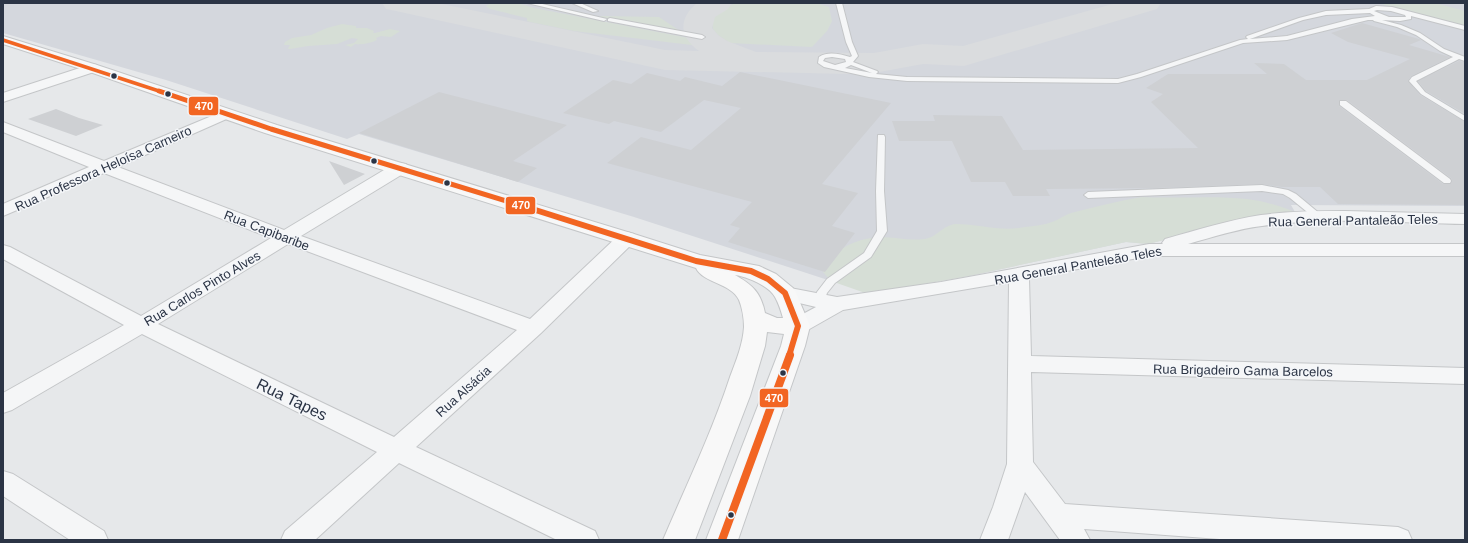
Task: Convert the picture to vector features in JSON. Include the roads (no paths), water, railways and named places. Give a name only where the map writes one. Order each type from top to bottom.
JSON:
[{"type":"main road","points":[[3,40],[92,68],[226,114],[627,238],[696,261],[751,271],[768,279],[785,293],[798,326],[793,346],[722,540]]},
{"type":"main road","points":[[679,540],[737,396],[753,346],[756,326],[751,301],[745,291],[696,261]]},
{"type":"main road","points":[[745,291],[762,288],[785,293]]},
{"type":"main road","points":[[755,318],[774,326],[798,326]]},
{"type":"street","points":[[3,98],[92,68]]},
{"type":"street","name":"Rua Professora Heloísa Carneiro","points":[[3,211],[226,114]]},
{"type":"street","name":"Rua Capibaribe","points":[[3,127],[286,238],[533,328]]},
{"type":"street","name":"Rua Carlos Pinto Alves","points":[[3,404],[141,325],[400,168]]},
{"type":"street","name":"Rua General Pantaleão Teles","points":[[1150,250],[1212,232],[1272,219],[1465,219]]},
{"type":"street","name":"Rua Alsácia","points":[[295,540],[533,328],[627,238]]},
{"type":"street","name":"Rua General Panteleão Teles","points":[[798,326],[826,306],[1019,275],[1150,250],[1465,250]]},
{"type":"street","name":"Rua Tapes","points":[[3,251],[141,325],[585,540]]},
{"type":"street","points":[[994,540],[1007,507],[1020,464],[1021,364],[1019,275]]},
{"type":"street","name":"Rua General Panteleão Teles","points":[[785,293],[826,306]]},
{"type":"street","name":"Rua Brigadeiro Gama Barcelos","points":[[1021,364],[1465,376]]},
{"type":"street","points":[[1020,464],[1076,540]]},
{"type":"street","points":[[3,482],[94,540]]},
{"type":"street","points":[[1058,515],[1398,540]]},
{"type":"lane","points":[[530,3],[607,20],[702,37]]},
{"type":"lane","points":[[575,3],[595,11]]},
{"type":"lane","points":[[832,67],[845,66],[855,56],[849,42],[839,3]]},
{"type":"lane","points":[[571,12],[584,7]]},
{"type":"lane","points":[[849,42],[820,59],[820,62],[826,66],[888,78],[1118,81],[1139,76],[1242,41],[1287,38],[1368,18],[1406,19],[1437,22],[1465,28],[1398,11],[1376,8],[1368,12],[1354,15]]},
{"type":"lane","points":[[1398,11],[1409,16],[1406,19]]},
{"type":"lane","points":[[1242,41],[1246,38],[1301,19],[1326,13],[1368,12],[1385,18]]},
{"type":"lane","points":[[1368,18],[1399,26],[1418,34],[1442,50],[1465,59]]},
{"type":"lane","points":[[1406,19],[1412,23],[1418,34]]},
{"type":"lane","points":[[1272,29],[1307,28],[1335,20]]},
{"type":"lane","points":[[826,56],[838,55],[848,58],[850,62],[888,78]]},
{"type":"lane","points":[[1458,57],[1414,78],[1412,81],[1423,93],[1465,119]]},
{"type":"lane","points":[[1343,103],[1447,181]]},
{"type":"lane","points":[[826,306],[822,292],[831,281],[868,255],[882,232],[880,190],[881,137]]},
{"type":"lane","points":[[1088,195],[1262,188],[1285,192],[1293,196],[1320,218]]}]
